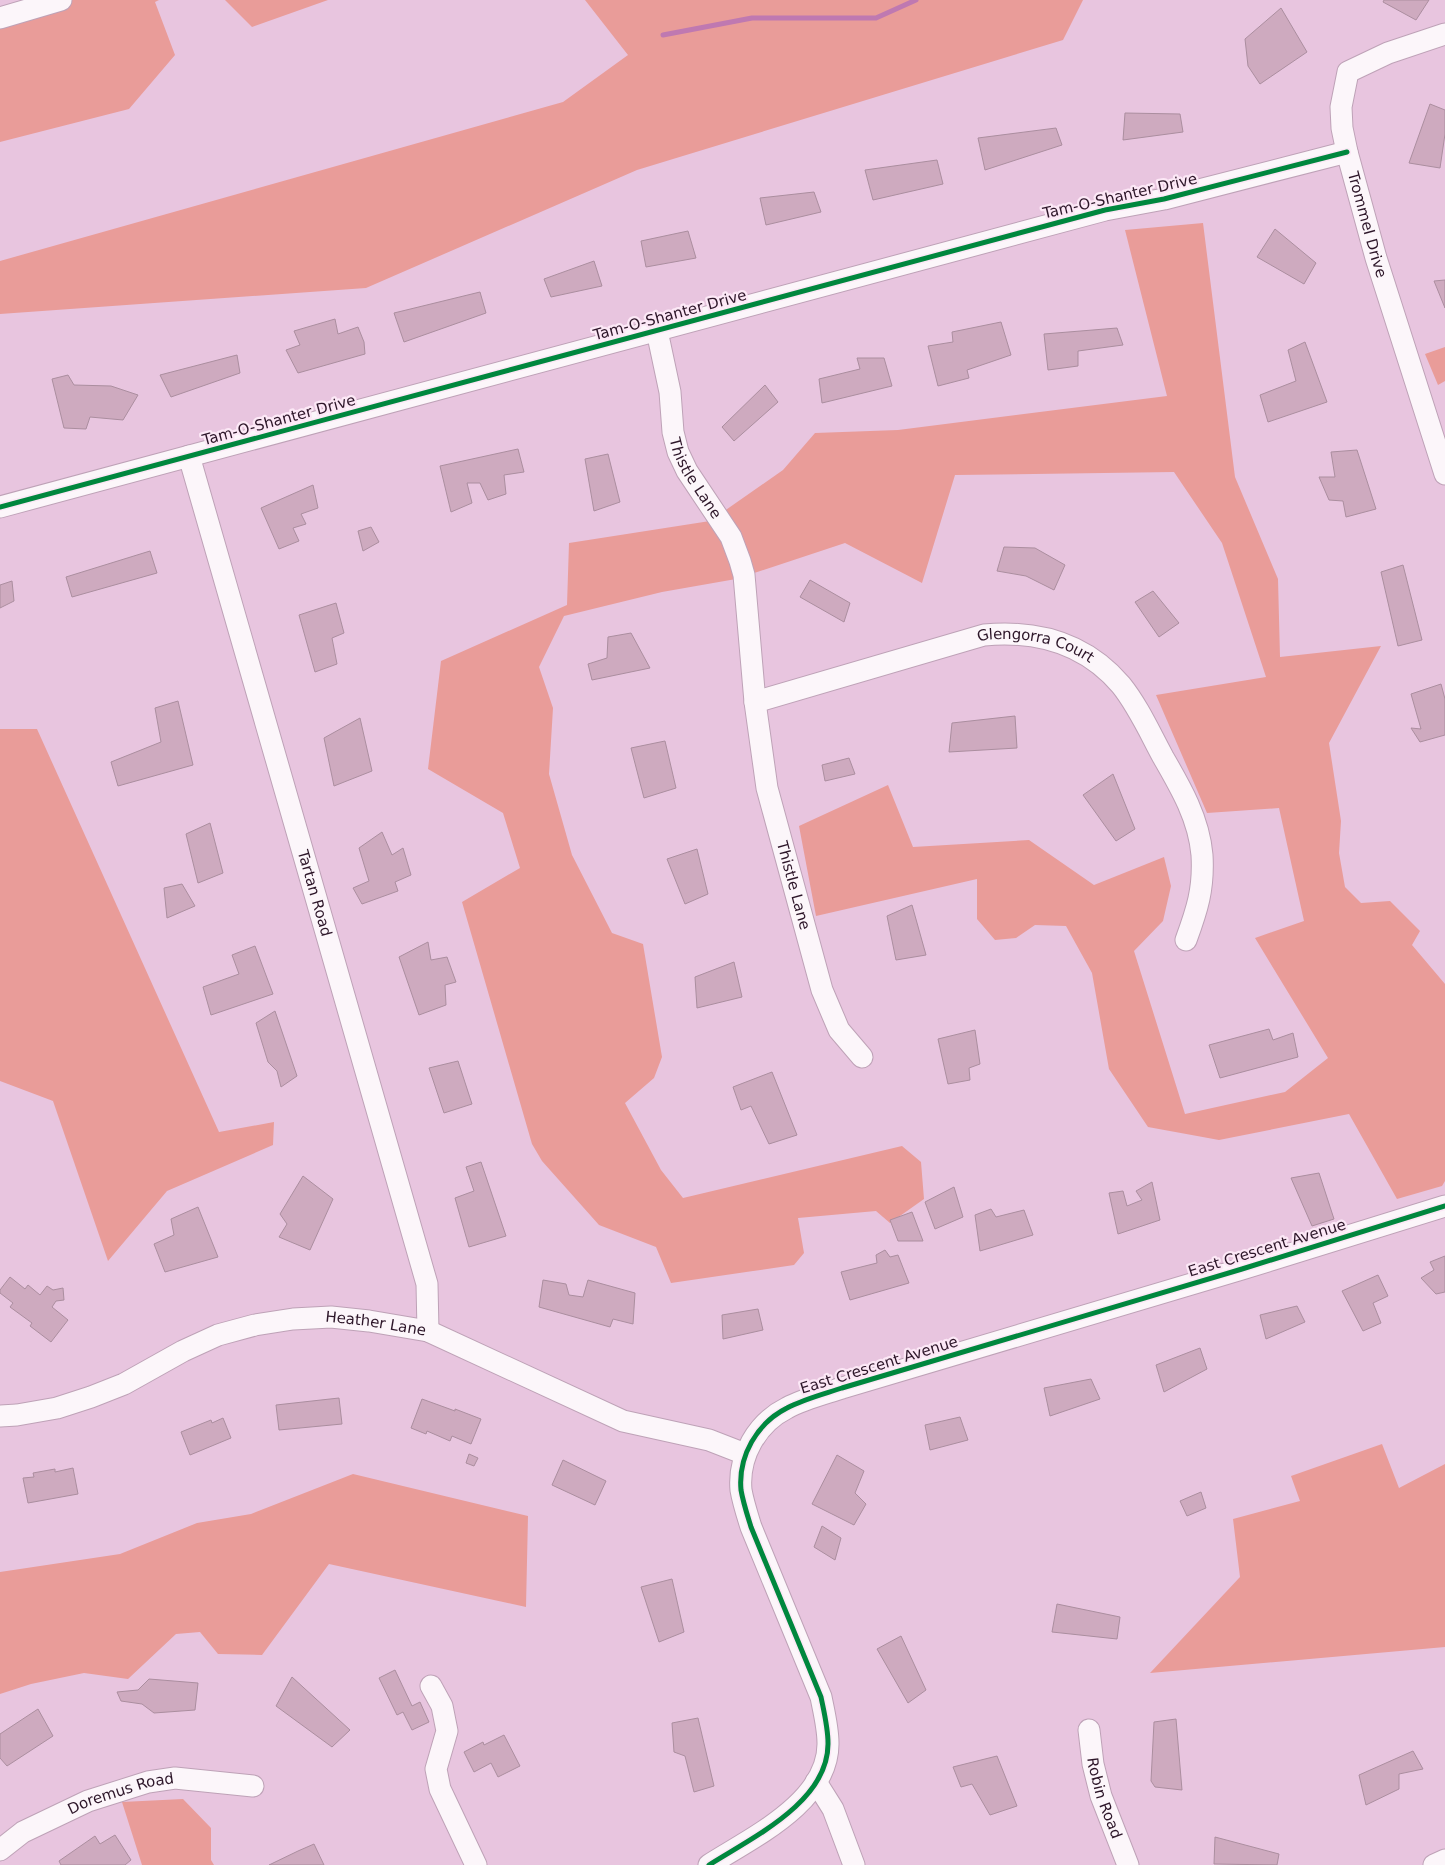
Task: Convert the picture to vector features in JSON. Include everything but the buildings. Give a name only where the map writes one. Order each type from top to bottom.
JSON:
[{"type":"street","points":[[0,18],[60,0]]},
{"type":"street","name":"Trommel Drive","points":[[1445,34],[1388,53],[1348,72],[1341,107],[1342,128],[1347,152],[1376,258],[1445,474]]},
{"type":"street","name":"Tam-O-Shanter Drive","points":[[0,507],[657,332],[1105,210],[1164,199],[1347,152]]},
{"type":"street","name":"Thistle Lane","points":[[657,332],[670,392],[672,432],[678,452],[687,471],[731,537],[744,575],[755,702],[767,788],[822,990],[839,1030],[862,1057]]},
{"type":"street","name":"Tartan Road","points":[[189,456],[426,1284],[428,1331]]},
{"type":"street","name":"Glengorra Court","points":[[755,702],[984,635],[1009,633],[1037,636],[1059,642],[1082,652],[1104,668],[1121,686],[1136,707],[1188,802],[1198,829],[1202,854],[1202,880],[1198,908],[1186,940]]},
{"type":"street","name":"East Crescent Avenue","points":[[709,1865],[780,1820],[803,1800],[825,1765],[828,1745],[826,1720],[820,1697],[745,1509],[741,1488],[745,1454],[752,1440],[766,1423],[787,1408],[842,1388],[1242,1269],[1445,1206]]},
{"type":"street","name":"Heather Lane","points":[[0,1416],[57,1408],[92,1397],[124,1384],[183,1350],[218,1336],[255,1325],[293,1319],[331,1317],[428,1331],[622,1421],[709,1440],[745,1454]]},
{"type":"street","points":[[432,1686],[442,1706],[447,1731],[436,1768],[436,1777],[476,1865]]},
{"type":"street","name":"Robin Road","points":[[1089,1730],[1093,1764],[1101,1796],[1128,1865]]},
{"type":"street","name":"Doremus Road","points":[[0,1850],[23,1832],[88,1801],[148,1782],[175,1778],[253,1786]]},
{"type":"street","points":[[816,1782],[833,1809],[854,1865]]},
{"type":"street","points":[[1434,1865],[1445,1860]]},
{"type":"shaded area","points":[[30,0],[159,0],[155,2],[175,55],[129,109],[0,142],[0,10]]},
{"type":"shaded area","points":[[225,0],[328,0],[252,27]]},
{"type":"shaded area","points":[[585,0],[1083,0],[1063,40],[637,170],[366,288],[0,314],[0,261],[563,102],[628,55]]},
{"type":"shaded area","points":[[1203,223],[1235,477],[1278,579],[1280,657],[1381,646],[1329,743],[1341,821],[1339,853],[1345,887],[1361,903],[1390,901],[1420,931],[1412,945],[1445,984],[1445,1181],[1442,1186],[1397,1199],[1349,1114],[1219,1140],[1148,1127],[1109,1069],[1092,973],[1066,926],[1035,925],[1016,938],[995,940],[977,919],[977,879],[816,916],[799,826],[888,785],[913,847],[1029,840],[1094,885],[1164,857],[1171,886],[1163,921],[1134,951],[1185,1114],[1285,1092],[1328,1058],[1255,938],[1304,921],[1279,808],[1207,813],[1156,695],[1266,677],[1222,543],[1174,472],[955,475],[922,583],[845,543],[736,579],[662,592],[564,616],[539,667],[553,708],[549,774],[572,855],[612,933],[643,944],[662,1057],[654,1078],[625,1103],[661,1170],[683,1198],[902,1146],[921,1162],[924,1199],[890,1223],[876,1211],[798,1218],[804,1253],[794,1265],[671,1283],[656,1247],[599,1225],[542,1161],[532,1144],[462,902],[520,868],[503,813],[428,769],[441,661],[567,605],[569,543],[710,521],[783,470],[815,433],[898,430],[1167,396],[1125,230]]},
{"type":"shaded area","points":[[1445,347],[1445,381],[1438,385],[1425,354]]},
{"type":"shaded area","points":[[0,729],[37,729],[219,1132],[274,1122],[273,1145],[167,1191],[108,1261],[53,1101],[0,1081]]},
{"type":"shaded area","points":[[1382,1444],[1399,1488],[1445,1464],[1445,1647],[1150,1673],[1240,1577],[1233,1519],[1300,1501],[1291,1476]]},
{"type":"shaded area","points":[[353,1474],[528,1516],[526,1607],[329,1564],[262,1655],[218,1654],[200,1632],[176,1634],[128,1679],[84,1673],[31,1684],[0,1694],[0,1572],[120,1554],[197,1523],[251,1514]]},
{"type":"shaded area","points":[[183,1799],[211,1828],[211,1860],[214,1865],[142,1865],[122,1802]]},
{"type":"waterway","points":[[663,35],[752,18],[876,18],[916,0]]},
{"type":"cycle path","points":[[0,507],[1105,210],[1164,199],[1347,152]]},
{"type":"cycle path","points":[[709,1865],[765,1830],[785,1816],[802,1800],[816,1783],[825,1764],[828,1743],[827,1726],[821,1697],[751,1527],[741,1490],[741,1477],[746,1453],[758,1432],[767,1422],[787,1408],[821,1395],[1445,1206]]}]
